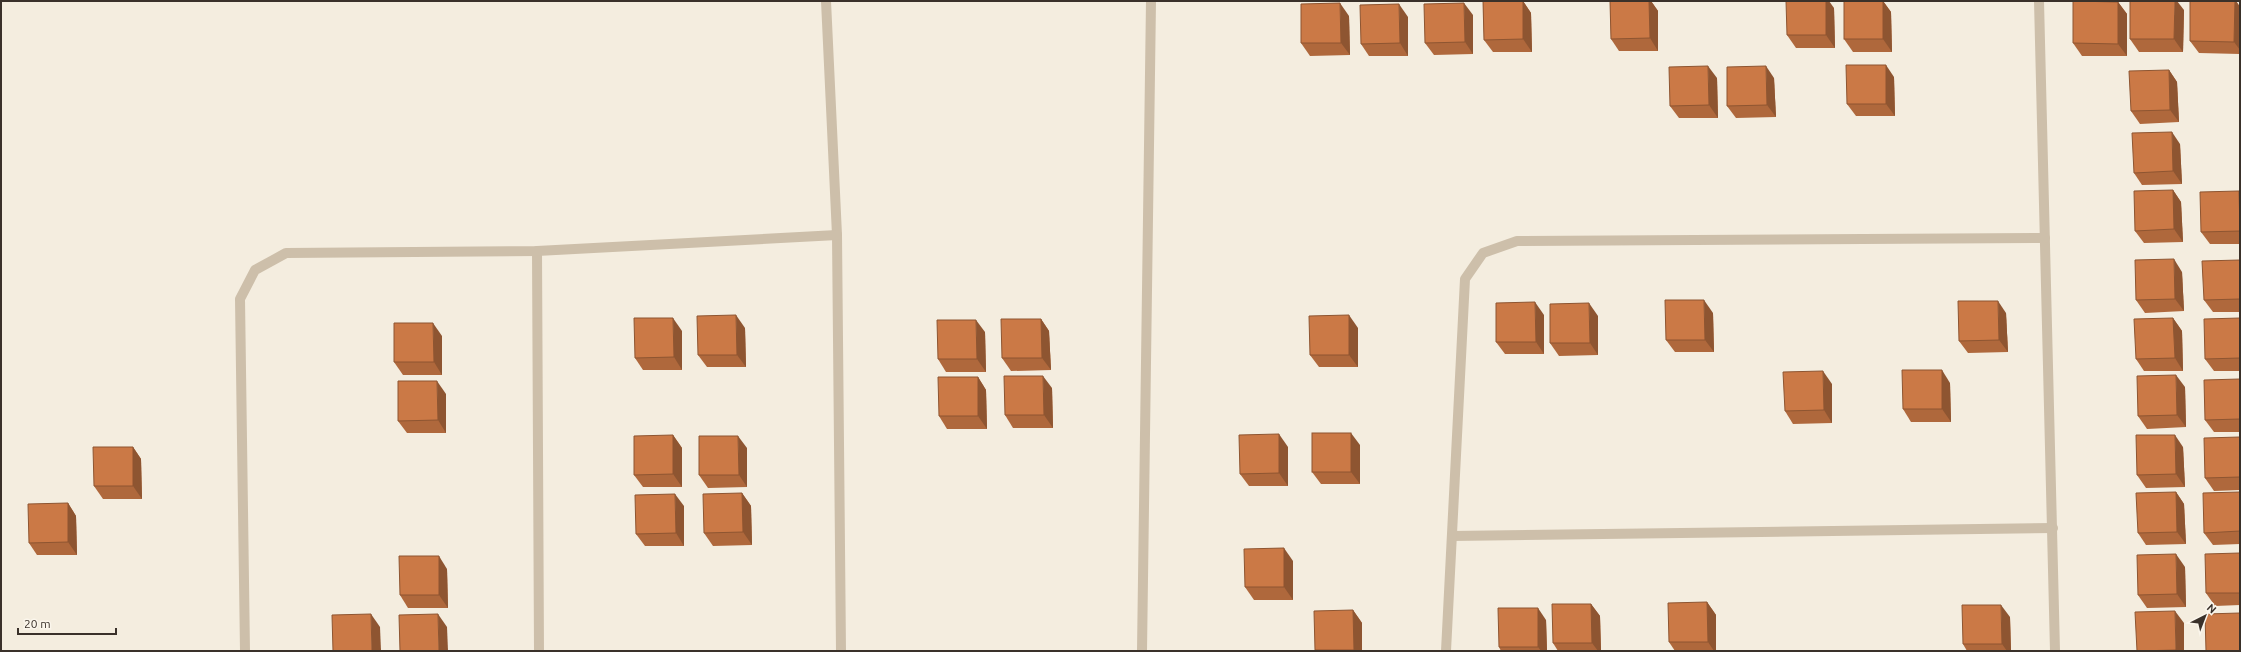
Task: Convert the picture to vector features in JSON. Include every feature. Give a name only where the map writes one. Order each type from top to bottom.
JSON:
[{"type":"street","points":[[826,1],[837,235],[841,651]]},
{"type":"street","points":[[1142,651],[1152,1]]},
{"type":"street","points":[[2039,1],[2053,528],[2054,651]]},
{"type":"street","points":[[244,651],[240,299],[256,270],[286,253],[537,251],[837,235]]},
{"type":"street","points":[[1446,651],[1465,280],[1483,253],[1517,241],[2045,238]]},
{"type":"street","points":[[537,251],[539,651]]},
{"type":"street","points":[[1452,536],[2053,528]]},
{"type":"building","points":[[1483,1],[1523,1],[1523,39],[1484,40]]},
{"type":"building","points":[[1610,1],[1649,1],[1650,38],[1611,39]]},
{"type":"building","points":[[1786,1],[1826,1],[1826,35],[1787,35]]},
{"type":"building","points":[[1844,1],[1883,1],[1883,39],[1844,39]]},
{"type":"building","points":[[2073,1],[2118,2],[2118,44],[2073,43]]},
{"type":"building","points":[[2130,1],[2175,1],[2174,39],[2130,39]]},
{"type":"building","points":[[2190,1],[2235,1],[2234,42],[2190,41]]},
{"type":"building","points":[[1340,3],[1341,43],[1301,43],[1301,4]]},
{"type":"building","points":[[1464,3],[1465,42],[1425,43],[1424,4]]},
{"type":"building","points":[[1399,4],[1400,43],[1361,44],[1360,5]]},
{"type":"building","points":[[1846,65],[1886,65],[1886,104],[1847,104]]},
{"type":"building","points":[[1708,66],[1709,105],[1670,106],[1669,67]]},
{"type":"building","points":[[1766,66],[1767,105],[1727,106],[1727,67]]},
{"type":"building","points":[[2169,70],[2170,110],[2131,111],[2129,71]]},
{"type":"building","points":[[2172,132],[2173,171],[2134,173],[2132,133]]},
{"type":"building","points":[[2173,190],[2174,229],[2135,231],[2134,191]]},
{"type":"building","points":[[2239,191],[2240,231],[2201,232],[2200,192]]},
{"type":"building","points":[[2174,259],[2175,299],[2136,300],[2135,260]]},
{"type":"building","points":[[2240,260],[2240,299],[2204,300],[2202,261]]},
{"type":"building","points":[[1665,300],[1704,300],[1705,340],[1666,340]]},
{"type":"building","points":[[1958,301],[1998,301],[1999,340],[1959,341]]},
{"type":"building","points":[[1535,302],[1536,342],[1496,342],[1496,303]]},
{"type":"building","points":[[1589,303],[1590,343],[1550,343],[1550,304]]},
{"type":"building","points":[[736,315],[737,355],[698,355],[697,316]]},
{"type":"building","points":[[1349,315],[1349,355],[1310,355],[1309,316]]},
{"type":"building","points":[[634,318],[673,318],[674,357],[635,358]]},
{"type":"building","points":[[2173,318],[2175,358],[2136,359],[2134,319]]},
{"type":"building","points":[[2240,318],[2240,358],[2205,359],[2204,319]]},
{"type":"building","points":[[1001,319],[1041,319],[1042,358],[1002,358]]},
{"type":"building","points":[[937,320],[976,320],[977,359],[938,359]]},
{"type":"building","points":[[394,323],[433,323],[434,362],[394,362]]},
{"type":"building","points":[[1902,370],[1942,370],[1942,409],[1903,409]]},
{"type":"building","points":[[1823,371],[1824,410],[1785,411],[1783,372]]},
{"type":"building","points":[[2176,375],[2177,415],[2138,416],[2137,376]]},
{"type":"building","points":[[1004,376],[1043,376],[1044,415],[1005,415]]},
{"type":"building","points":[[938,377],[978,377],[978,416],[939,416]]},
{"type":"building","points":[[2240,379],[2240,419],[2205,420],[2204,380]]},
{"type":"building","points":[[398,381],[437,381],[438,420],[398,421]]},
{"type":"building","points":[[1312,433],[1351,433],[1351,472],[1312,472]]},
{"type":"building","points":[[1279,434],[1279,473],[1240,474],[1239,435]]},
{"type":"building","points":[[673,435],[673,474],[634,475],[634,436]]},
{"type":"building","points":[[2136,435],[2175,435],[2176,474],[2137,475]]},
{"type":"building","points":[[699,436],[738,436],[739,475],[699,475]]},
{"type":"building","points":[[2240,437],[2240,477],[2205,478],[2204,438]]},
{"type":"building","points":[[93,447],[133,447],[133,486],[94,486]]},
{"type":"building","points":[[2176,492],[2177,532],[2138,533],[2136,493]]},
{"type":"building","points":[[2240,492],[2240,531],[2204,533],[2203,493]]},
{"type":"building","points":[[742,493],[743,532],[704,533],[703,494]]},
{"type":"building","points":[[675,494],[676,533],[636,534],[635,495]]},
{"type":"building","points":[[68,503],[68,542],[29,543],[28,504]]},
{"type":"building","points":[[1284,548],[1284,587],[1245,587],[1244,549]]},
{"type":"building","points":[[2240,553],[2240,593],[2206,593],[2205,554]]},
{"type":"building","points":[[2176,554],[2177,594],[2138,595],[2137,555]]},
{"type":"building","points":[[399,556],[439,556],[439,595],[400,595]]},
{"type":"building","points":[[1707,602],[1708,642],[1669,642],[1668,603]]},
{"type":"building","points":[[1552,604],[1591,604],[1592,643],[1553,643]]},
{"type":"building","points":[[1962,605],[2001,605],[2002,644],[1963,644]]},
{"type":"building","points":[[1498,608],[1538,608],[1538,647],[1499,647]]},
{"type":"building","points":[[1353,610],[1354,650],[1315,650],[1314,611]]},
{"type":"building","points":[[2175,611],[2176,650],[2137,651],[2135,612]]},
{"type":"building","points":[[2240,613],[2240,651],[2206,651],[2205,614]]},
{"type":"building","points":[[371,614],[372,651],[333,651],[332,615]]},
{"type":"building","points":[[438,614],[439,651],[400,651],[399,615]]}]
